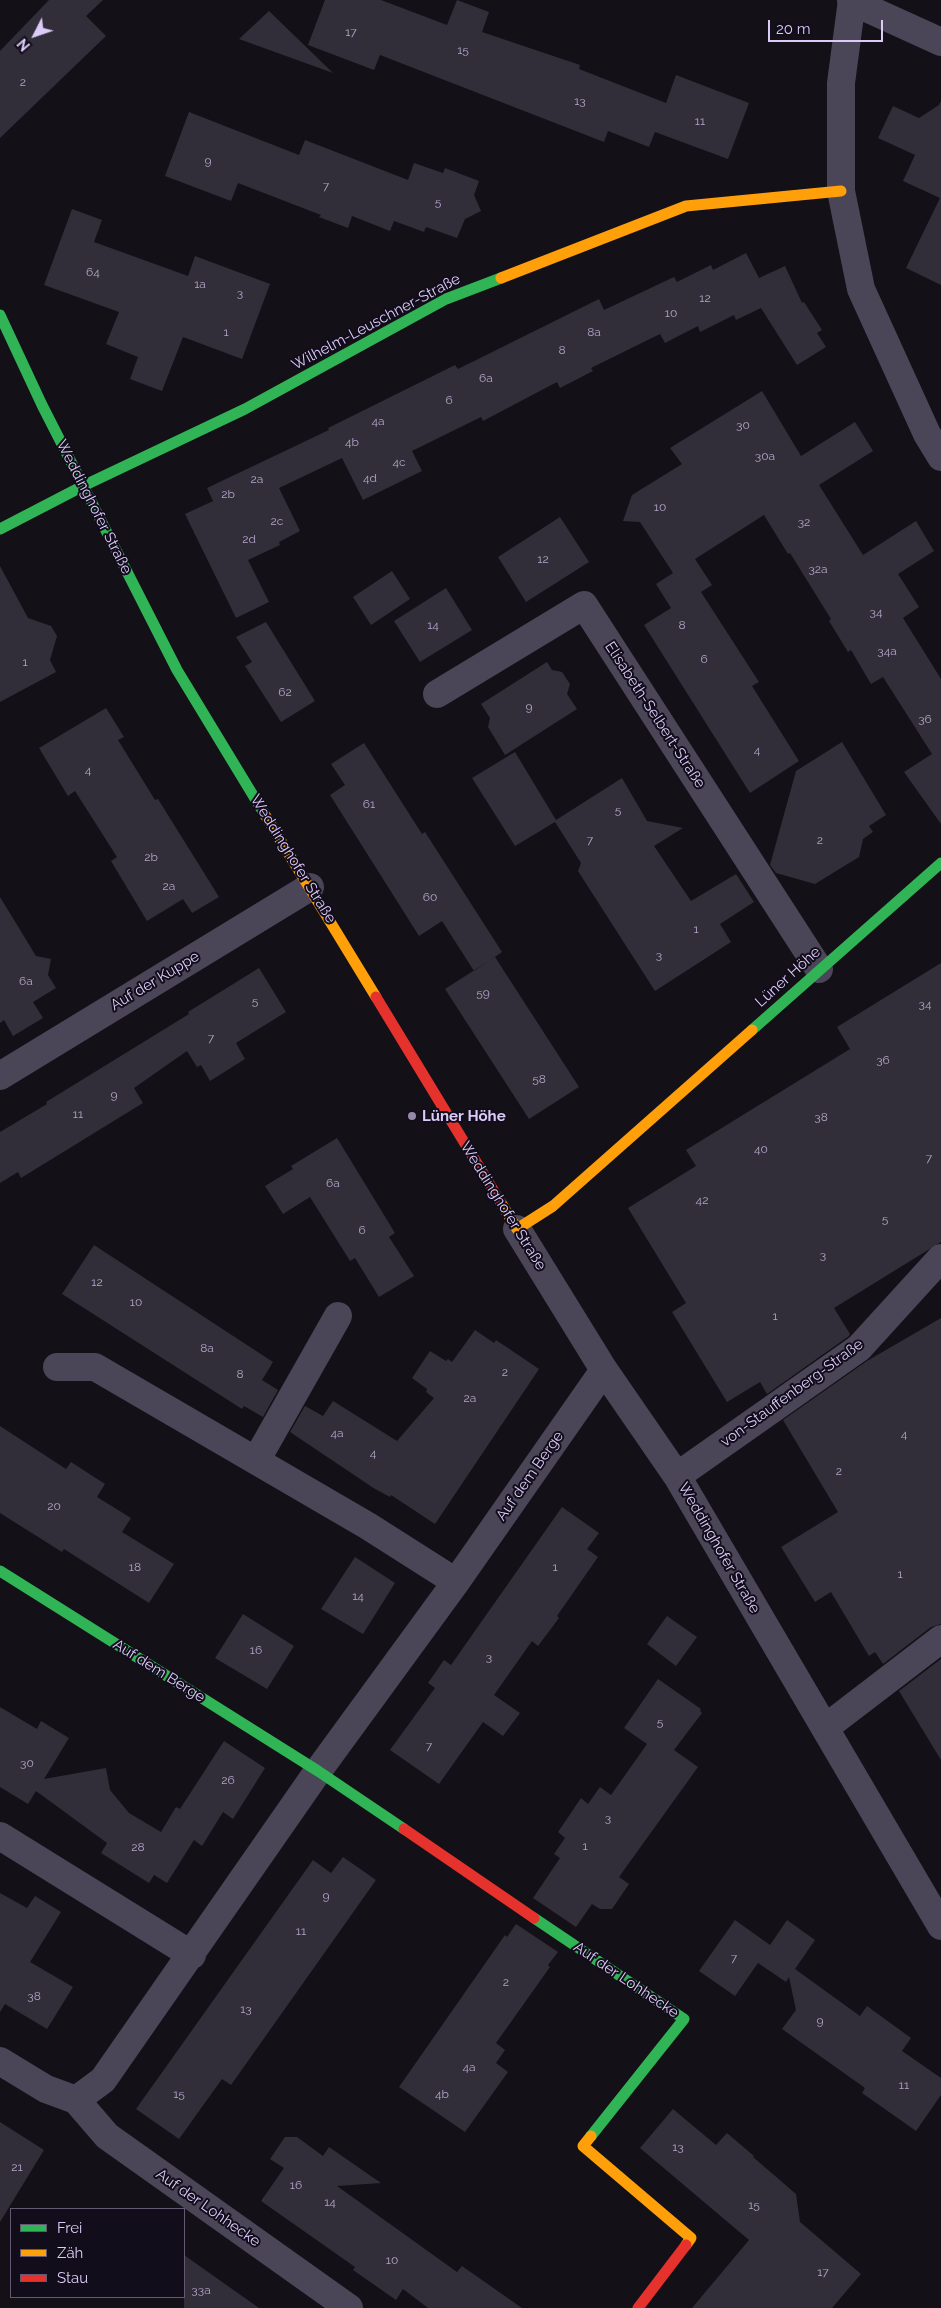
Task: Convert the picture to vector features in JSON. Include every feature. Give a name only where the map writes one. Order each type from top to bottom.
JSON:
[{"type":"street","points":[[941,42],[851,0],[841,83],[841,192],[861,289],[927,434],[941,457]]},
{"type":"street","name":"Wilhelm-Leuschner-Straße","points":[[0,529],[245,408],[455,296],[686,206],[841,192]]},
{"type":"street","name":"Weddinghofer Straße","points":[[0,315],[42,405],[177,670],[604,1370],[678,1476],[825,1728],[937,1911]]},
{"type":"street","name":"Elisabeth-Selbert-Straße","points":[[437,694],[584,605],[819,969]]},
{"type":"street","name":"Lüner Höhe","points":[[517,1228],[553,1206],[941,863]]},
{"type":"street","name":"Auf der Kuppe","points":[[0,1076],[310,887]]},
{"type":"street","name":"von-Stauffenberg-Straße","points":[[678,1476],[859,1348],[941,1258]]},
{"type":"street","points":[[257,1459],[338,1316]]},
{"type":"street","points":[[57,1367],[94,1366],[257,1459],[456,1582]]},
{"type":"street","name":"Auf dem Berge","points":[[76,2100],[103,2080],[192,1955],[318,1771],[456,1582],[604,1370]]},
{"type":"street","name":"Auf dem Berge","points":[[0,1571],[318,1771]]},
{"type":"street","points":[[825,1728],[941,1639]]},
{"type":"street","name":"Auf der Lohhecke","points":[[318,1771],[684,2019],[583,2146],[691,2238],[638,2308]]},
{"type":"street","points":[[0,1836],[192,1955]]},
{"type":"street","points":[[0,2061],[46,2090],[76,2100]]},
{"type":"street","name":"Auf der Lohhecke","points":[[76,2100],[107,2136],[348,2308]]},
{"type":"building","points":[[49,0],[103,0],[86,16],[106,36],[0,138],[0,51]]},
{"type":"building","points":[[325,0],[381,0],[447,25],[457,0],[489,12],[482,32],[580,65],[579,69],[666,103],[676,75],[749,103],[728,159],[655,132],[649,147],[608,131],[604,142],[380,55],[374,70],[308,45]]},
{"type":"building","points":[[269,11],[333,73],[239,39]]},
{"type":"building","points":[[941,101],[941,285],[906,268],[940,198],[903,181],[915,155],[878,138],[893,106],[919,118],[939,105]]},
{"type":"building","points":[[189,112],[299,155],[305,140],[408,180],[414,163],[443,173],[445,168],[479,181],[474,195],[481,211],[465,219],[457,238],[426,227],[424,232],[394,221],[390,231],[352,216],[348,228],[319,217],[321,215],[238,183],[231,201],[165,176]]},
{"type":"building","points":[[72,209],[102,220],[94,242],[188,276],[195,256],[270,284],[242,359],[183,337],[162,391],[130,379],[138,357],[106,344],[119,312],[44,285]]},
{"type":"building","points":[[746,253],[759,278],[785,266],[802,303],[804,302],[822,330],[817,333],[826,347],[797,365],[761,308],[736,320],[734,315],[700,332],[698,326],[665,343],[660,334],[591,368],[593,371],[560,388],[557,382],[483,421],[481,417],[412,451],[422,471],[363,500],[342,458],[279,488],[300,531],[279,542],[280,545],[248,560],[269,602],[236,618],[185,514],[213,501],[207,488],[329,430],[328,428],[455,365],[458,369],[599,299],[604,310],[674,277],[677,282],[711,265],[713,270]]},
{"type":"building","points":[[762,391],[801,456],[855,422],[865,438],[873,451],[819,485],[863,555],[916,521],[934,551],[898,574],[919,607],[903,618],[941,679],[941,824],[904,772],[932,754],[883,677],[871,684],[851,650],[848,652],[829,621],[831,619],[764,515],[695,559],[712,585],[701,592],[759,682],[752,686],[799,761],[750,793],[644,625],[671,608],[656,584],[673,573],[640,522],[623,521],[632,495],[682,464],[670,448]]},
{"type":"building","points":[[560,517],[589,562],[526,602],[498,557]]},
{"type":"building","points":[[0,566],[28,618],[51,626],[57,636],[50,660],[56,672],[0,702]]},
{"type":"building","points":[[392,571],[410,599],[371,625],[353,597]]},
{"type":"building","points":[[446,588],[472,630],[420,662],[394,621]]},
{"type":"building","points":[[266,622],[315,701],[281,722],[245,666],[252,662],[236,637]]},
{"type":"building","points":[[547,662],[552,670],[562,672],[570,684],[567,694],[577,709],[505,755],[488,727],[490,718],[481,704]]},
{"type":"building","points":[[106,708],[124,737],[118,740],[155,800],[158,799],[219,897],[192,913],[183,899],[147,921],[111,861],[117,857],[75,791],[68,796],[39,748]]},
{"type":"building","points":[[842,742],[886,815],[869,826],[873,832],[863,839],[859,857],[815,884],[776,873],[770,865],[796,771]]},
{"type":"building","points":[[364,743],[422,834],[425,832],[502,952],[474,971],[442,921],[419,936],[330,795],[345,785],[331,764]]},
{"type":"building","points":[[515,752],[556,820],[622,778],[647,821],[683,828],[654,846],[691,901],[736,874],[754,902],[720,924],[731,942],[655,991],[578,871],[581,863],[555,822],[515,846],[472,778]]},
{"type":"building","points":[[0,897],[36,956],[51,959],[48,975],[56,988],[33,1002],[43,1018],[13,1036],[4,1020],[0,1023]]},
{"type":"building","points":[[495,957],[579,1087],[529,1119],[445,989]]},
{"type":"building","points":[[941,963],[941,1242],[834,1308],[850,1334],[849,1336],[767,1394],[760,1382],[727,1402],[672,1312],[686,1303],[628,1208],[696,1166],[686,1150],[850,1049],[837,1027]]},
{"type":"building","points":[[259,968],[286,1012],[236,1043],[245,1059],[210,1081],[201,1065],[197,1067],[187,1051],[134,1088],[143,1103],[21,1178],[18,1172],[0,1183],[0,1132]]},
{"type":"building","points":[[337,1138],[395,1233],[389,1237],[414,1276],[379,1297],[355,1258],[350,1261],[310,1197],[283,1214],[265,1186],[293,1169],[291,1166]]},
{"type":"building","points":[[94,1245],[273,1362],[262,1380],[278,1390],[263,1417],[244,1406],[242,1409],[62,1294]]},
{"type":"building","points":[[941,1318],[941,1624],[931,1627],[883,1664],[875,1652],[869,1656],[831,1592],[815,1602],[781,1547],[838,1512],[783,1420],[867,1361]]},
{"type":"building","points":[[475,1330],[494,1343],[496,1340],[539,1369],[435,1524],[391,1495],[390,1497],[375,1489],[290,1432],[305,1406],[323,1416],[333,1401],[397,1441],[434,1398],[426,1392],[427,1389],[412,1378],[430,1351],[446,1361],[448,1359],[452,1362]]},
{"type":"building","points":[[0,1426],[66,1469],[71,1462],[105,1484],[97,1497],[131,1518],[122,1532],[174,1564],[149,1603],[64,1549],[62,1552],[0,1513]]},
{"type":"building","points":[[562,1507],[599,1533],[587,1549],[598,1557],[557,1616],[559,1618],[538,1646],[532,1641],[494,1695],[520,1713],[503,1736],[483,1722],[439,1784],[390,1750],[435,1688],[428,1683],[444,1660],[451,1665]]},
{"type":"building","points":[[355,1557],[395,1583],[363,1634],[321,1609]]},
{"type":"building","points":[[243,1614],[294,1646],[267,1689],[215,1658]]},
{"type":"building","points":[[667,1616],[697,1637],[676,1666],[647,1644]]},
{"type":"building","points":[[941,1659],[941,1760],[899,1691]]},
{"type":"building","points":[[658,1679],[701,1709],[702,1713],[674,1750],[698,1767],[619,1877],[629,1884],[612,1909],[600,1909],[592,1904],[576,1927],[533,1898],[560,1858],[554,1854],[565,1838],[558,1832],[581,1798],[588,1804],[600,1787],[611,1795],[647,1744],[624,1728]]},
{"type":"building","points":[[0,1707],[37,1729],[41,1721],[69,1738],[44,1779],[106,1768],[110,1790],[129,1813],[161,1832],[176,1807],[180,1809],[224,1741],[265,1768],[233,1819],[223,1812],[202,1846],[194,1840],[167,1883],[154,1875],[149,1883],[101,1853],[107,1843],[36,1791],[28,1804],[0,1787]]},
{"type":"building","points":[[343,1857],[376,1880],[231,2085],[222,2079],[179,2139],[136,2109],[313,1860],[331,1873]]},
{"type":"building","points":[[0,1893],[27,1908],[35,1896],[61,1912],[30,1962],[73,1987],[47,2029],[5,2004],[0,2012]]},
{"type":"building","points":[[735,1920],[770,1945],[787,1920],[815,1940],[795,1969],[860,2016],[867,2006],[911,2038],[902,2051],[941,2078],[941,2095],[916,2131],[862,2093],[865,2088],[782,2029],[796,2010],[789,1977],[786,1982],[758,1963],[735,1996],[699,1971]]},
{"type":"building","points":[[516,1924],[558,1952],[548,1965],[550,1967],[496,2043],[505,2050],[496,2063],[508,2072],[465,2132],[399,2087],[505,1935],[507,1937]]},
{"type":"building","points":[[673,2109],[716,2145],[727,2133],[754,2156],[796,2194],[800,2222],[861,2274],[832,2308],[692,2308],[749,2240],[640,2148]]},
{"type":"building","points":[[0,2122],[44,2150],[0,2222]]},
{"type":"building","points":[[285,2137],[297,2137],[323,2156],[329,2147],[381,2183],[337,2186],[457,2272],[462,2266],[522,2308],[428,2308],[403,2289],[396,2300],[353,2270],[355,2267],[261,2201],[284,2168],[270,2159]]},
{"type":"building","points":[[185,2256],[259,2308],[184,2308]]},
{"type":"traffic: fast","points":[[0,529],[83,486],[245,409],[446,299],[501,278]]},
{"type":"traffic: fast","points":[[0,315],[42,405],[177,670],[265,815]]},
{"type":"traffic: fast","points":[[752,1030],[941,863]]},
{"type":"traffic: fast","points":[[0,1571],[318,1771],[404,1829]]},
{"type":"traffic: fast","points":[[534,1918],[684,2019],[591,2136]]},
{"type":"traffic: slow","points":[[501,278],[686,206],[841,191]]},
{"type":"traffic: slow","points":[[265,815],[376,997]]},
{"type":"traffic: slow","points":[[501,1203],[517,1229],[553,1206],[752,1030]]},
{"type":"traffic: slow","points":[[591,2136],[583,2146],[691,2238],[686,2245]]},
{"type":"traffic: jam","points":[[376,997],[501,1203]]},
{"type":"traffic: jam","points":[[404,1829],[534,1918]]},
{"type":"traffic: jam","points":[[638,2308],[686,2245]]},
{"type":"place","name":"Lüner Höhe","points":[[412,1116]]}]
